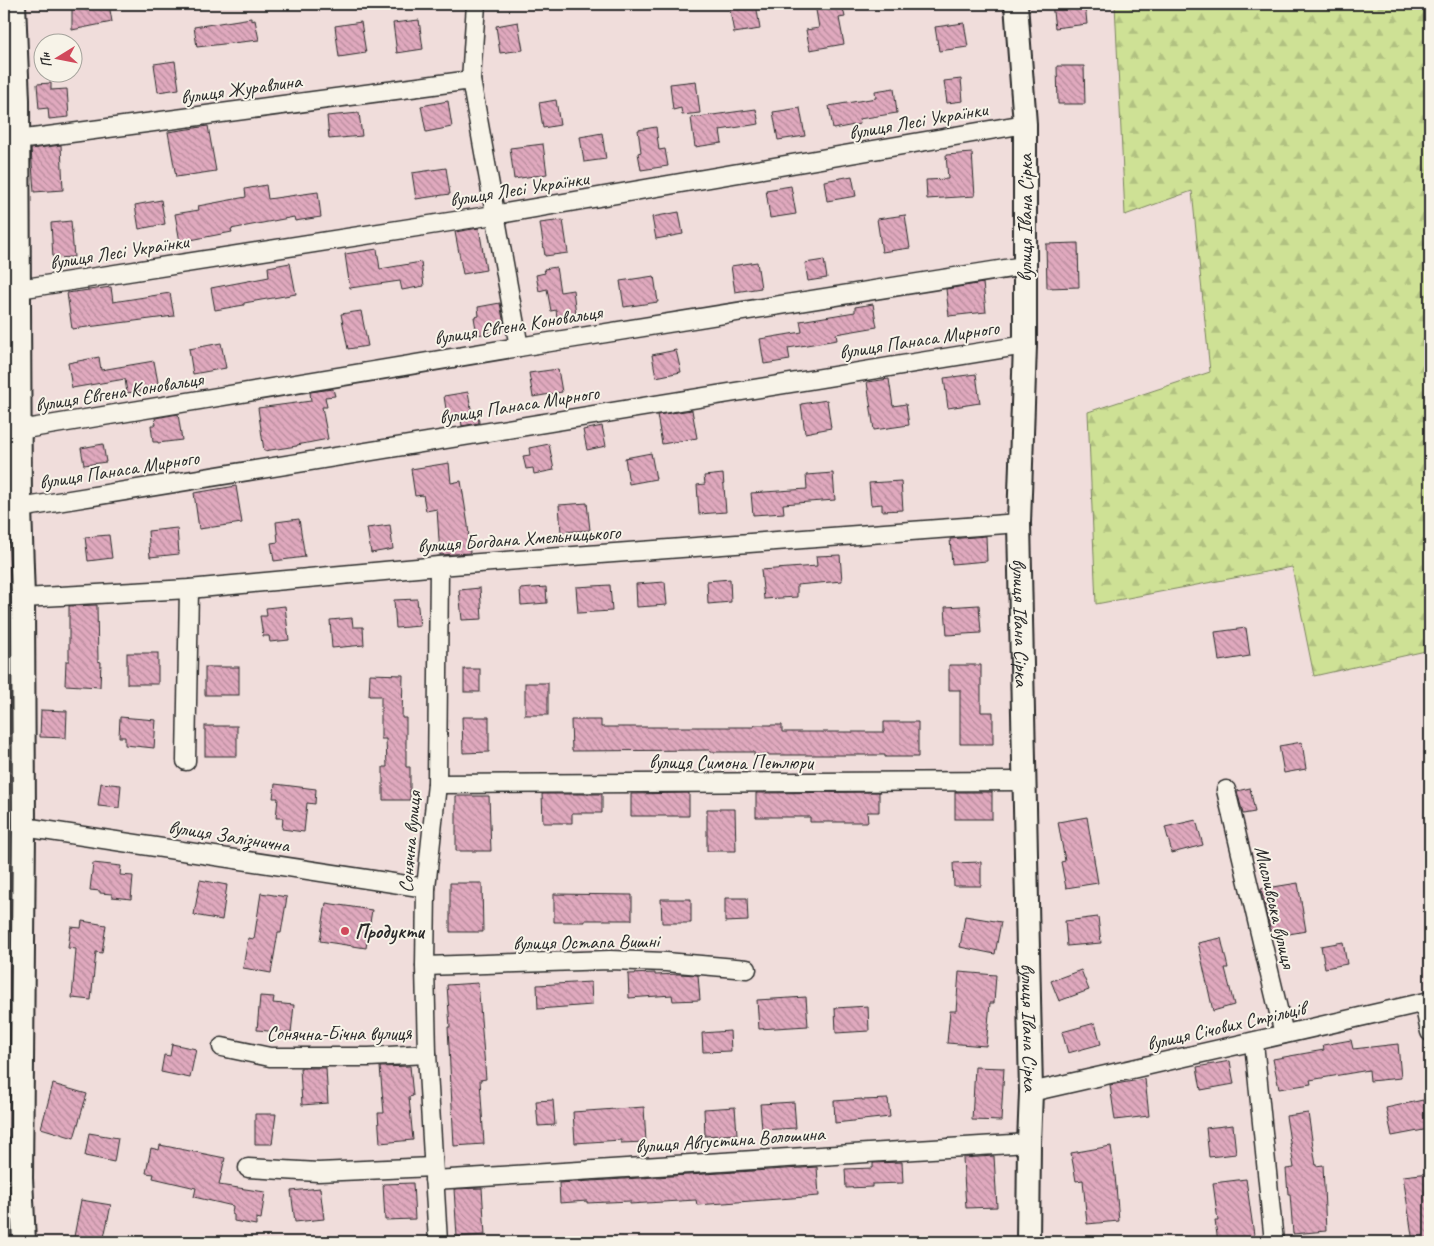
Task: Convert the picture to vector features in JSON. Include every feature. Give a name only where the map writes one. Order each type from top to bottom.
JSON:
[{"type":"street","points":[[14,4],[18,140],[19,430],[23,598],[24,826],[21,1178],[24,1242]]},
{"type":"street","points":[[476,4],[471,80],[519,346]]},
{"type":"street","name":"вулиця Івана Сірка","points":[[1016,4],[1025,124],[1025,345],[1019,523],[1032,1092],[1029,1143],[1028,1242]]},
{"type":"street","name":"вулиця Журавлина","points":[[18,140],[471,80]]},
{"type":"street","name":"вулиця Лесі Українки","points":[[19,289],[494,215],[1025,124]]},
{"type":"street","name":"вулиця Євгена Коновальця","points":[[19,430],[519,346],[1024,266]]},
{"type":"street","name":"вулиця Панаса Мирного","points":[[20,508],[1025,345]]},
{"type":"street","name":"вулиця Богдана Хмельницького","points":[[23,598],[189,589],[438,566],[1019,523]]},
{"type":"street","name":"Сонячна вулиця","points":[[438,566],[437,784],[426,888],[425,966],[427,1054],[438,1242]]},
{"type":"street","points":[[186,761],[189,589]]},
{"type":"street","name":"вулиця Симона Петлюри","points":[[437,784],[1025,781]]},
{"type":"street","name":"Мисливська вулиця","points":[[1226,790],[1284,1034]]},
{"type":"street","name":"вулиця Залізнична","points":[[24,826],[426,888]]},
{"type":"street","name":"вулиця Остапа Вишні","points":[[425,966],[610,960],[666,962],[748,969]]},
{"type":"street","points":[[1427,1002],[1430,1032]]},
{"type":"street","name":"вулиця Січових Стрільців","points":[[1032,1092],[1254,1043],[1284,1034],[1427,1002]]},
{"type":"street","points":[[1254,1043],[1274,1242]]},
{"type":"street","name":"Сонячна-Бічна вулиця","points":[[222,1047],[270,1056],[369,1058],[427,1054]]},
{"type":"street","name":"вулиця Августина Волошина","points":[[433,1173],[1029,1143]]},
{"type":"street","points":[[248,1168],[318,1172],[433,1173]]},
{"type":"green space","points":[[1115,4],[1430,4],[1430,650],[1314,676],[1292,567],[1096,604],[1088,412],[1210,372],[1192,191],[1125,215]]},
{"type":"building","points":[[72,4],[109,4],[112,22],[72,30]]},
{"type":"building","points":[[729,4],[756,4],[760,29],[734,33]]},
{"type":"building","points":[[815,4],[842,4],[845,17],[839,18],[844,44],[810,50],[806,30],[819,28]]},
{"type":"building","points":[[1052,4],[1085,4],[1087,24],[1055,28]]},
{"type":"building","points":[[251,18],[251,21],[255,20],[259,40],[197,47],[194,27]]},
{"type":"building","points":[[419,20],[423,49],[397,53],[393,23]]},
{"type":"building","points":[[361,22],[366,53],[339,57],[335,26]]},
{"type":"building","points":[[518,22],[523,50],[500,53],[496,26]]},
{"type":"building","points":[[964,23],[968,47],[939,51],[935,27]]},
{"type":"building","points":[[175,61],[179,89],[158,92],[154,64]]},
{"type":"building","points":[[1057,66],[1084,66],[1085,104],[1058,104]]},
{"type":"building","points":[[961,79],[963,101],[947,103],[944,81]]},
{"type":"building","points":[[696,81],[700,113],[682,115],[681,108],[673,110],[670,84]]},
{"type":"building","points":[[51,83],[51,90],[67,89],[69,117],[49,119],[48,108],[39,109],[37,84]]},
{"type":"building","points":[[894,88],[897,113],[859,119],[860,124],[833,129],[829,106],[876,98],[875,91]]},
{"type":"building","points":[[556,100],[560,125],[543,128],[539,103]]},
{"type":"building","points":[[448,101],[452,127],[426,132],[421,106]]},
{"type":"building","points":[[800,108],[805,136],[778,140],[773,112]]},
{"type":"building","points":[[756,109],[759,124],[720,130],[722,143],[695,147],[691,118]]},
{"type":"building","points":[[359,113],[362,136],[329,139],[327,116]]},
{"type":"building","points":[[208,126],[216,171],[176,177],[168,132]]},
{"type":"building","points":[[656,127],[659,150],[665,149],[668,166],[641,170],[638,153],[641,152],[638,130]]},
{"type":"building","points":[[602,133],[606,159],[584,162],[580,137]]},
{"type":"building","points":[[543,144],[547,174],[514,179],[510,148]]},
{"type":"building","points":[[61,145],[63,190],[34,192],[31,149]]},
{"type":"building","points":[[972,153],[975,196],[927,199],[926,180],[948,179],[946,155]]},
{"type":"building","points":[[446,168],[450,194],[416,199],[412,173]]},
{"type":"building","points":[[852,176],[856,196],[827,201],[824,181]]},
{"type":"building","points":[[266,185],[268,199],[318,192],[321,217],[295,221],[294,217],[231,229],[232,232],[180,242],[175,214],[199,210],[198,206],[246,197],[245,189]]},
{"type":"building","points":[[791,186],[796,214],[770,218],[766,190]]},
{"type":"building","points":[[161,200],[165,224],[139,229],[135,205]]},
{"type":"building","points":[[679,212],[683,234],[656,239],[652,217]]},
{"type":"building","points":[[905,215],[910,248],[882,252],[877,219]]},
{"type":"building","points":[[563,220],[568,253],[545,256],[540,223]]},
{"type":"building","points":[[71,221],[74,257],[53,258],[51,223]]},
{"type":"building","points":[[479,228],[486,270],[463,274],[455,232]]},
{"type":"building","points":[[1078,243],[1079,287],[1047,288],[1046,244]]},
{"type":"building","points":[[377,249],[380,269],[421,262],[424,286],[402,290],[400,281],[350,288],[345,254]]},
{"type":"building","points":[[824,260],[827,278],[808,281],[805,263]]},
{"type":"building","points":[[757,262],[761,288],[735,292],[731,266]]},
{"type":"building","points":[[290,263],[296,294],[215,310],[211,288],[269,277],[268,267]]},
{"type":"building","points":[[556,267],[560,292],[573,290],[576,314],[557,317],[556,310],[551,311],[547,289],[539,291],[536,275],[545,273],[544,269]]},
{"type":"building","points":[[654,276],[658,302],[624,307],[620,281]]},
{"type":"building","points":[[983,283],[986,312],[949,316],[946,289]]},
{"type":"building","points":[[111,287],[113,302],[170,293],[174,316],[72,329],[67,293]]},
{"type":"building","points":[[500,303],[505,330],[477,335],[474,317],[479,316],[478,307]]},
{"type":"building","points":[[873,304],[877,327],[836,334],[837,340],[788,348],[790,360],[764,364],[760,339],[802,332],[800,321],[855,312],[855,307]]},
{"type":"building","points":[[361,311],[368,346],[348,349],[341,314]]},
{"type":"building","points":[[221,343],[226,368],[193,374],[189,349]]},
{"type":"building","points":[[676,350],[681,372],[656,377],[652,355]]},
{"type":"building","points":[[99,357],[101,370],[154,361],[159,388],[127,393],[125,379],[72,388],[68,363]]},
{"type":"building","points":[[558,369],[562,392],[533,397],[529,373]]},
{"type":"building","points":[[976,374],[980,403],[948,408],[944,378]]},
{"type":"building","points":[[889,379],[893,406],[906,404],[909,425],[874,430],[867,382]]},
{"type":"building","points":[[333,389],[335,396],[325,397],[327,407],[322,407],[328,439],[264,451],[258,408],[311,401],[310,392]]},
{"type":"building","points":[[468,392],[472,414],[478,413],[479,423],[462,426],[461,420],[448,422],[444,396]]},
{"type":"building","points":[[827,400],[831,428],[805,433],[801,404]]},
{"type":"building","points":[[692,410],[697,438],[662,444],[657,415]]},
{"type":"building","points":[[178,414],[182,440],[153,442],[151,425],[156,425],[155,418]]},
{"type":"building","points":[[602,426],[606,446],[587,450],[583,430]]},
{"type":"building","points":[[103,444],[106,462],[84,465],[81,448]]},
{"type":"building","points":[[549,444],[554,470],[534,474],[533,468],[526,469],[523,456],[530,455],[529,448]]},
{"type":"building","points":[[651,453],[656,479],[629,484],[625,458]]},
{"type":"building","points":[[449,463],[451,483],[461,481],[470,553],[440,555],[437,509],[426,511],[423,495],[415,496],[411,469]]},
{"type":"building","points":[[833,473],[835,500],[783,504],[784,513],[753,515],[751,493],[807,489],[806,475]]},
{"type":"building","points":[[723,474],[726,512],[699,514],[697,485],[705,484],[704,476]]},
{"type":"building","points":[[901,481],[903,510],[882,511],[882,504],[871,505],[869,483]]},
{"type":"building","points":[[236,486],[242,523],[199,529],[194,493]]},
{"type":"building","points":[[587,503],[590,530],[561,532],[559,505]]},
{"type":"building","points":[[299,519],[305,557],[274,561],[271,543],[278,542],[276,522]]},
{"type":"building","points":[[390,525],[393,549],[371,553],[367,528]]},
{"type":"building","points":[[177,528],[179,554],[150,557],[148,531]]},
{"type":"building","points":[[109,535],[112,558],[88,561],[85,537]]},
{"type":"building","points":[[986,536],[987,561],[952,564],[950,539]]},
{"type":"building","points":[[840,555],[842,581],[797,585],[797,597],[764,599],[761,570],[817,566],[816,556]]},
{"type":"building","points":[[730,579],[731,602],[708,604],[707,581]]},
{"type":"building","points":[[665,582],[667,605],[637,607],[636,584]]},
{"type":"building","points":[[610,585],[612,611],[578,613],[576,587]]},
{"type":"building","points":[[546,587],[547,603],[521,605],[520,589]]},
{"type":"building","points":[[480,588],[482,619],[462,620],[459,590]]},
{"type":"building","points":[[417,599],[420,626],[396,628],[394,600]]},
{"type":"building","points":[[97,605],[98,661],[101,662],[100,687],[65,685],[66,661],[69,661],[69,606]]},
{"type":"building","points":[[979,605],[981,633],[947,635],[945,607]]},
{"type":"building","points":[[285,606],[289,640],[270,642],[269,636],[263,636],[260,616],[267,616],[266,608]]},
{"type":"building","points":[[352,618],[353,627],[363,627],[364,645],[332,648],[330,620]]},
{"type":"building","points":[[1246,628],[1250,656],[1219,661],[1215,632]]},
{"type":"building","points":[[127,653],[158,653],[158,684],[127,684]]},
{"type":"building","points":[[949,665],[981,665],[981,712],[993,712],[993,744],[960,744],[960,690],[949,690]]},
{"type":"building","points":[[205,667],[239,667],[239,695],[205,695]]},
{"type":"building","points":[[464,669],[480,669],[480,692],[464,692]]},
{"type":"building","points":[[370,674],[403,675],[402,718],[406,718],[406,767],[410,767],[410,800],[383,800],[383,767],[387,767],[386,739],[381,739],[381,696],[369,696]]},
{"type":"building","points":[[525,683],[548,683],[548,715],[525,715]]},
{"type":"building","points":[[41,710],[67,711],[66,738],[40,737]]},
{"type":"building","points":[[120,717],[156,720],[154,748],[125,745],[125,737],[119,737]]},
{"type":"building","points":[[462,717],[489,717],[489,752],[463,753]]},
{"type":"building","points":[[571,720],[601,720],[601,727],[754,727],[754,725],[782,725],[782,732],[884,732],[884,722],[918,722],[918,757],[885,757],[885,755],[754,755],[754,752],[710,752],[710,750],[572,751]]},
{"type":"building","points":[[205,726],[237,726],[237,756],[205,756]]},
{"type":"building","points":[[1302,742],[1306,769],[1284,773],[1279,746]]},
{"type":"building","points":[[101,783],[121,785],[119,808],[98,806]]},
{"type":"building","points":[[275,784],[316,789],[315,804],[307,803],[304,832],[282,829],[283,818],[276,818],[278,798],[273,798]]},
{"type":"building","points":[[1250,788],[1255,812],[1243,814],[1237,791]]},
{"type":"building","points":[[879,792],[879,812],[867,812],[868,822],[810,822],[810,817],[756,817],[756,793]]},
{"type":"building","points":[[955,792],[992,792],[992,819],[955,819]]},
{"type":"building","points":[[689,793],[689,816],[631,816],[631,794]]},
{"type":"building","points":[[542,794],[602,794],[602,813],[572,813],[572,823],[543,823]]},
{"type":"building","points":[[456,796],[489,796],[491,851],[456,851]]},
{"type":"building","points":[[707,809],[735,809],[736,851],[707,851]]},
{"type":"building","points":[[1087,817],[1098,883],[1066,888],[1061,862],[1065,861],[1058,822]]},
{"type":"building","points":[[1196,820],[1203,845],[1172,853],[1165,827]]},
{"type":"building","points":[[981,862],[981,886],[954,886],[953,863]]},
{"type":"building","points":[[93,863],[121,866],[120,875],[133,876],[131,899],[112,897],[112,894],[90,890]]},
{"type":"building","points":[[200,880],[227,885],[222,920],[194,915]]},
{"type":"building","points":[[450,883],[482,883],[483,932],[450,932]]},
{"type":"building","points":[[1298,883],[1306,931],[1272,937],[1261,889]]},
{"type":"building","points":[[261,893],[287,897],[281,933],[278,933],[271,973],[243,968],[248,938],[254,939]]},
{"type":"building","points":[[554,894],[632,895],[632,920],[554,922]]},
{"type":"building","points":[[725,898],[747,898],[748,921],[725,922]]},
{"type":"building","points":[[661,899],[691,899],[691,923],[662,923]]},
{"type":"building","name":"Продукти","points":[[326,903],[372,910],[366,948],[320,941]]},
{"type":"building","points":[[965,916],[1001,922],[995,954],[960,947]]},
{"type":"building","points":[[1098,917],[1101,943],[1067,946],[1065,921]]},
{"type":"building","points":[[82,921],[106,925],[102,953],[96,952],[91,1000],[72,998],[76,949],[68,948],[71,927],[81,928]]},
{"type":"building","points":[[1221,938],[1228,968],[1225,968],[1234,1005],[1213,1011],[1198,943]]},
{"type":"building","points":[[1343,942],[1347,964],[1325,968],[1321,946]]},
{"type":"building","points":[[1081,970],[1089,990],[1059,1001],[1051,981]]},
{"type":"building","points":[[959,972],[996,975],[994,1003],[990,1003],[986,1046],[947,1043],[950,1011],[956,1011]]},
{"type":"building","points":[[655,973],[655,975],[698,975],[700,1000],[673,1001],[672,995],[629,998],[628,974]]},
{"type":"building","points":[[591,982],[592,1005],[538,1009],[537,985]]},
{"type":"building","points":[[478,983],[486,1079],[480,1080],[484,1144],[454,1146],[447,985]]},
{"type":"building","points":[[260,996],[274,997],[273,1003],[294,1005],[291,1033],[257,1030]]},
{"type":"building","points":[[806,997],[808,1026],[759,1029],[757,1000]]},
{"type":"building","points":[[868,1006],[869,1031],[836,1033],[835,1008]]},
{"type":"building","points":[[1095,1023],[1101,1044],[1068,1053],[1062,1032]]},
{"type":"building","points":[[730,1031],[731,1051],[703,1052],[702,1033]]},
{"type":"building","points":[[1351,1040],[1353,1049],[1398,1044],[1401,1078],[1370,1081],[1369,1070],[1310,1080],[1311,1084],[1279,1089],[1273,1059],[1324,1050],[1323,1045]]},
{"type":"building","points":[[172,1044],[196,1049],[190,1078],[161,1072],[164,1055],[170,1056]]},
{"type":"building","points":[[1230,1061],[1234,1084],[1201,1090],[1197,1067]]},
{"type":"building","points":[[410,1066],[413,1096],[409,1097],[413,1140],[380,1143],[378,1113],[384,1113],[380,1067]]},
{"type":"building","points":[[975,1067],[1004,1068],[1001,1121],[972,1120]]},
{"type":"building","points":[[300,1068],[326,1068],[328,1103],[302,1105]]},
{"type":"building","points":[[1145,1079],[1149,1116],[1115,1120],[1110,1085]]},
{"type":"building","points":[[53,1084],[87,1094],[74,1138],[41,1128]]},
{"type":"building","points":[[888,1099],[890,1117],[835,1123],[834,1101]]},
{"type":"building","points":[[553,1100],[555,1125],[538,1126],[536,1101]]},
{"type":"building","points":[[1423,1100],[1429,1129],[1392,1136],[1386,1108]]},
{"type":"building","points":[[794,1102],[796,1128],[762,1130],[760,1104]]},
{"type":"building","points":[[644,1107],[646,1142],[621,1143],[621,1140],[575,1143],[573,1112]]},
{"type":"building","points":[[735,1107],[737,1134],[705,1136],[704,1109]]},
{"type":"building","points":[[1308,1113],[1316,1166],[1323,1165],[1326,1231],[1293,1234],[1286,1169],[1294,1168],[1286,1116]]},
{"type":"building","points":[[255,1114],[276,1114],[272,1144],[255,1144]]},
{"type":"building","points":[[1233,1125],[1236,1154],[1209,1157],[1206,1128]]},
{"type":"building","points":[[89,1133],[118,1138],[114,1162],[85,1156]]},
{"type":"building","points":[[160,1145],[225,1158],[219,1185],[265,1192],[261,1219],[256,1218],[256,1225],[234,1221],[234,1215],[232,1214],[233,1206],[194,1197],[196,1188],[153,1178],[154,1174],[146,1173],[151,1148],[159,1150]]},
{"type":"building","points":[[1111,1146],[1119,1221],[1087,1224],[1083,1180],[1076,1181],[1071,1153]]},
{"type":"building","points":[[994,1156],[997,1207],[966,1208],[963,1158]]},
{"type":"building","points":[[902,1162],[903,1183],[872,1184],[872,1187],[846,1188],[845,1169],[873,1168],[873,1163]]},
{"type":"building","points":[[817,1167],[819,1196],[697,1205],[696,1200],[630,1204],[630,1201],[560,1203],[559,1183]]},
{"type":"building","points":[[1430,1173],[1430,1242],[1413,1242],[1403,1176]]},
{"type":"building","points":[[1246,1179],[1255,1242],[1218,1242],[1215,1221],[1218,1221],[1213,1183]]},
{"type":"building","points":[[413,1183],[415,1219],[385,1220],[383,1184]]},
{"type":"building","points":[[320,1188],[324,1219],[295,1222],[291,1191]]},
{"type":"building","points":[[482,1188],[485,1235],[457,1237],[454,1189]]},
{"type":"building","points":[[81,1200],[111,1205],[103,1242],[73,1242]]},
{"type":"place","name":"Продукти","points":[[345,931]]}]
